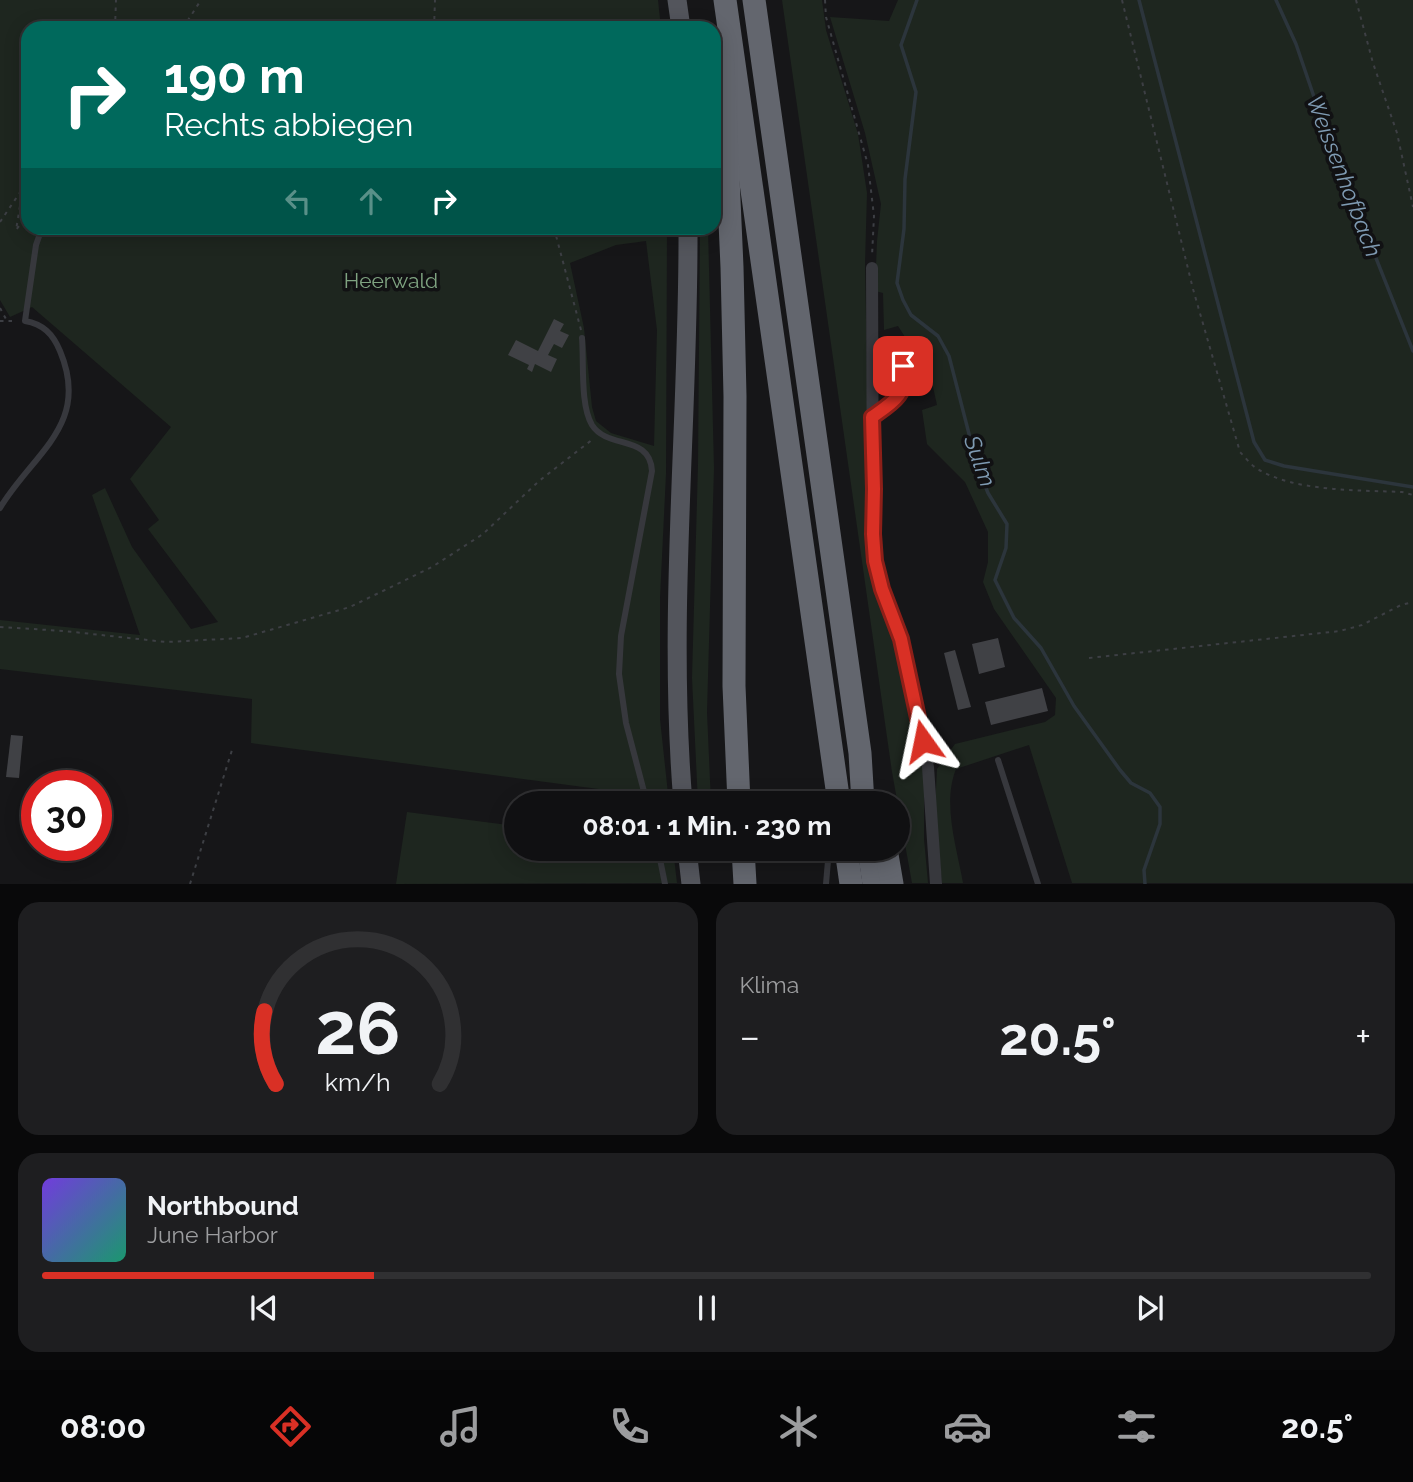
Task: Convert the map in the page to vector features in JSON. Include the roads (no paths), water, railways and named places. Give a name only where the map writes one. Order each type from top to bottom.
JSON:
[{"type":"highway","points":[[723,0],[837,791]]},
{"type":"highway","points":[[723,0],[723,97],[732,267],[735,435],[734,686],[738,791]]},
{"type":"highway","points":[[754,0],[860,753],[862,791]]},
{"type":"highway","points":[[860,753],[873,791]]},
{"type":"highway","points":[[744,861],[745,884]]},
{"type":"highway","points":[[848,861],[851,884]]},
{"type":"highway","points":[[871,861],[874,884]]},
{"type":"highway","points":[[888,861],[892,884]]},
{"type":"main road","points":[[677,0],[680,21]]},
{"type":"main road","points":[[683,791],[677,601],[688,235]]},
{"type":"main road","points":[[688,861],[691,884]]},
{"type":"street","points":[[872,268],[875,561],[882,589],[901,639],[928,767],[936,884]]},
{"type":"lane","points":[[0,508],[8,494],[51,443],[61,427],[66,408],[69,386],[66,366],[57,343],[46,328],[25,321],[40,235]]},
{"type":"lane","points":[[582,338],[586,409],[593,426],[600,434],[645,451],[652,462],[638,553],[621,635],[619,674],[626,723],[644,791]]},
{"type":"lane","points":[[872,346],[889,349],[903,366],[906,378],[902,390],[891,404],[872,417]]},
{"type":"lane","points":[[998,760],[1038,884]]},
{"type":"lane","points":[[833,791],[835,772]]},
{"type":"lane","points":[[660,861],[665,884]]},
{"type":"lane","points":[[827,884],[828,861]]},
{"type":"waterway","name":"Sulm","points":[[917,0],[901,45],[916,92],[905,179],[904,229],[897,283],[911,315],[938,336],[949,356],[977,465],[988,493],[1007,524],[1006,548],[995,580],[1014,618],[1041,648],[1074,706],[1120,770],[1131,783],[1150,793],[1160,807],[1160,824],[1144,870],[1145,884]]},
{"type":"waterway","points":[[1139,0],[1254,442],[1265,460],[1284,466],[1413,487]]},
{"type":"waterway","name":"Weissenhofbach","points":[[1276,0],[1296,44],[1327,135],[1413,351]]},
{"type":"park label","name":"Heerwald","points":[[391,281]]}]
